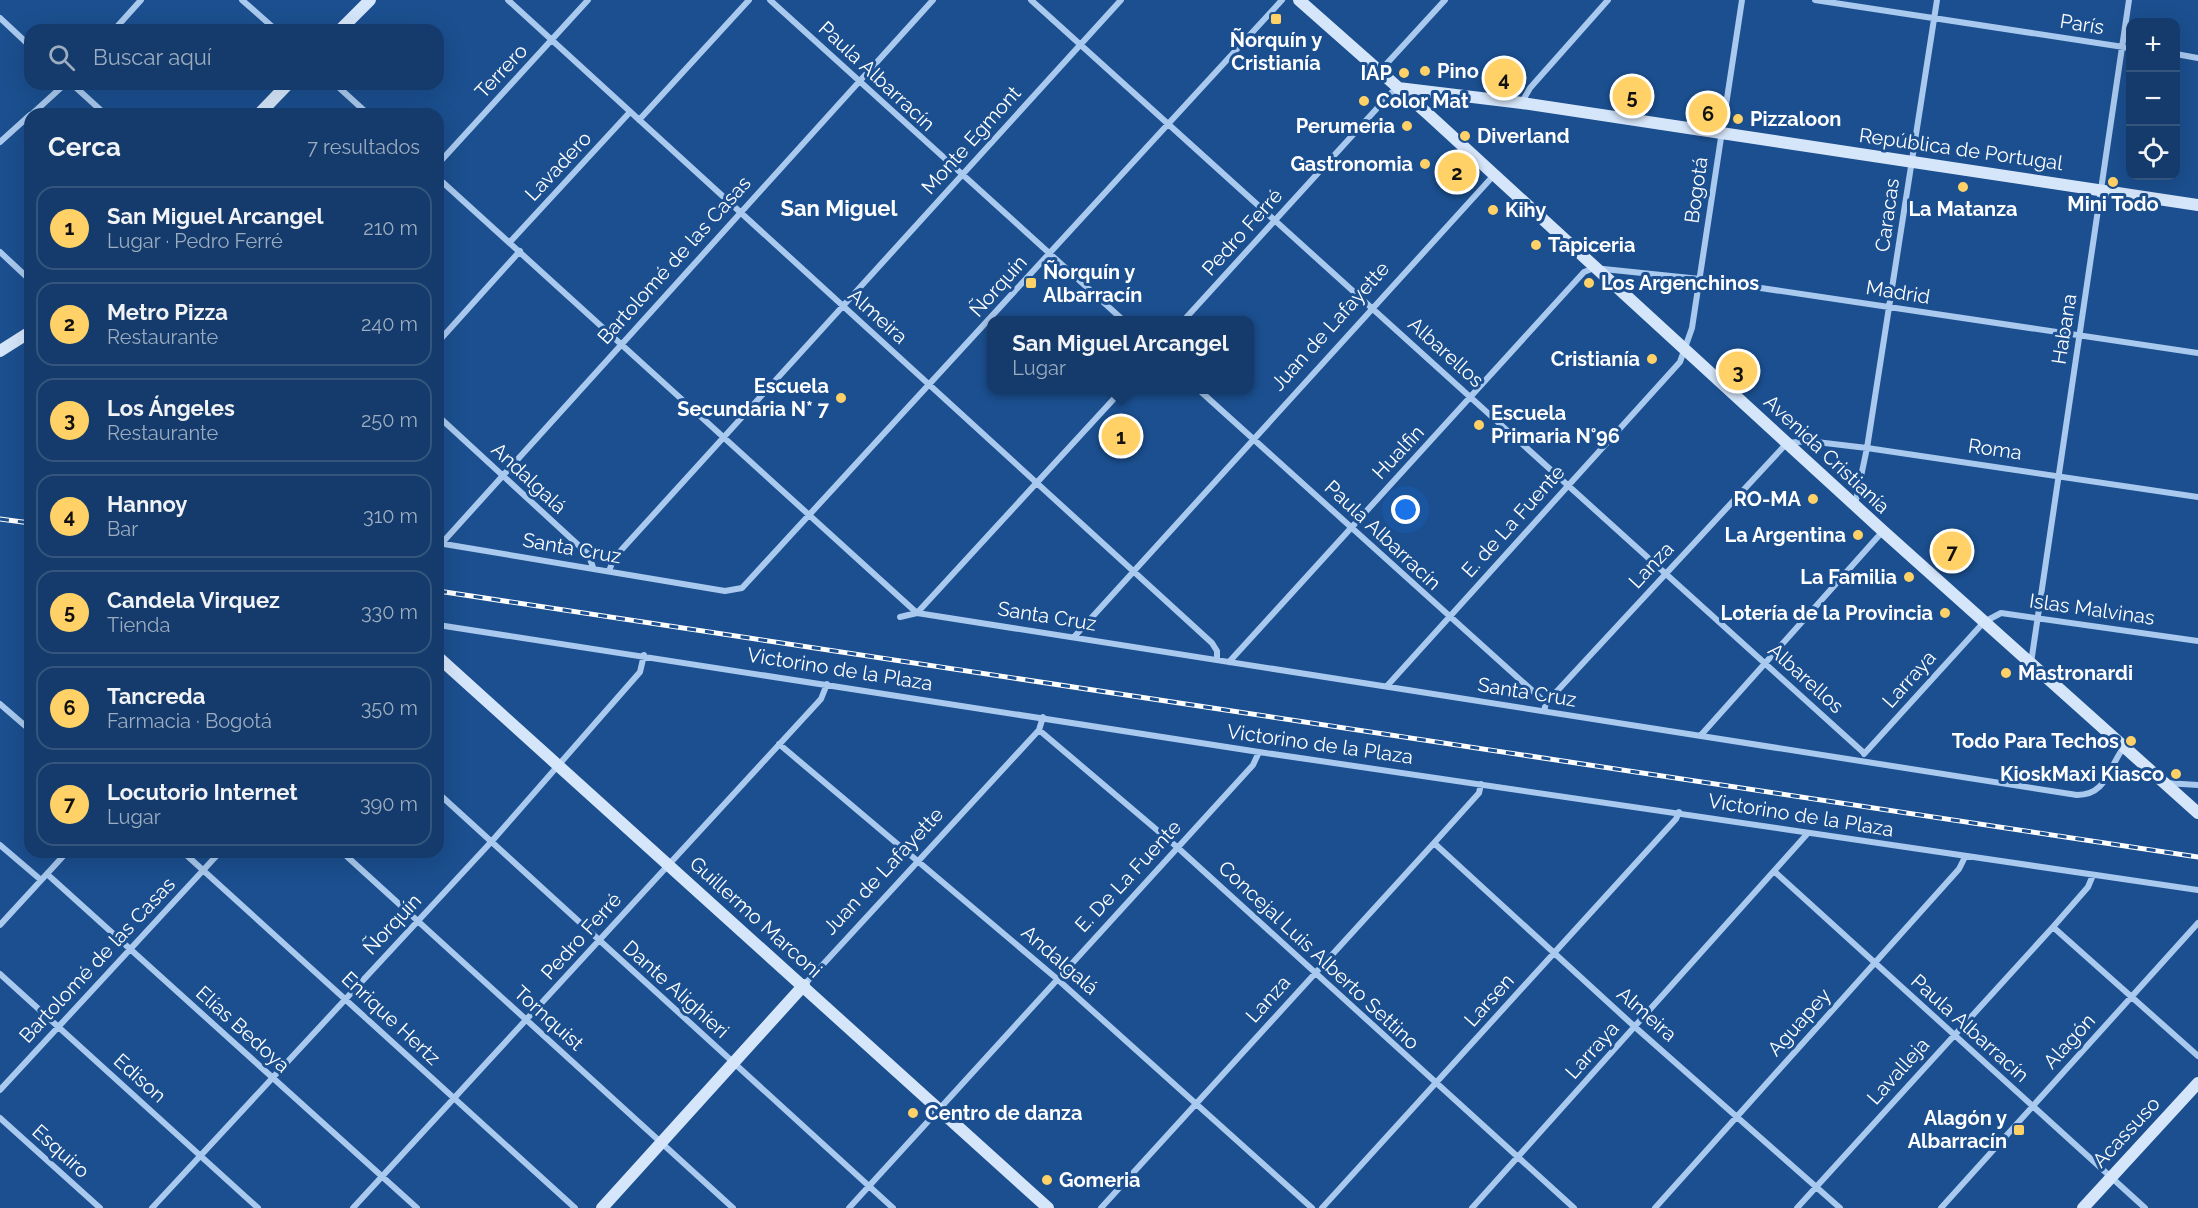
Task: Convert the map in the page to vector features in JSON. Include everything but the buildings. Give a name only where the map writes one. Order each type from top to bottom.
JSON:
[{"type":"main road","points":[[346,24],[370,0]]},
{"type":"main road","name":"Avenida Cristianía","points":[[1299,0],[1883,531],[2198,813]]},
{"type":"main road","name":"República de Portugal","points":[[1398,88],[1522,103],[2198,205]]},
{"type":"main road","points":[[265,108],[282,90]]},
{"type":"main road","points":[[0,351],[24,336]]},
{"type":"main road","name":"Guillermo Marconi","points":[[444,662],[804,985],[1048,1208]]},
{"type":"main road","name":"Juan de Lafayette","points":[[602,1208],[804,985]]},
{"type":"main road","name":"Acassuso","points":[[2083,1208],[2198,1083]]},
{"type":"street","points":[[119,24],[141,0]]},
{"type":"street","points":[[242,0],[269,24]]},
{"type":"street","name":"Almeira","points":[[508,0],[1135,571],[1212,643],[1217,651],[1217,660]]},
{"type":"street","name":"Terrero","points":[[444,157],[588,0]]},
{"type":"street","points":[[639,120],[748,0]]},
{"type":"street","name":"Paula Albarracín","points":[[770,0],[1117,316]]},
{"type":"street","name":"Bartolomé de las Casas","points":[[444,539],[933,0]]},
{"type":"street","name":"Albarellos","points":[[1031,0],[1169,122],[1864,753]]},
{"type":"street","name":"Monte Egmont","points":[[609,571],[614,558],[1121,0]]},
{"type":"street","name":"Ñorquín","points":[[993,316],[1282,0]]},
{"type":"street","points":[[1380,72],[1445,0]]},
{"type":"street","points":[[1522,103],[1530,88],[1608,0]]},
{"type":"street","name":"Bogotá","points":[[1686,350],[1700,279],[1742,0]]},
{"type":"street","name":"París","points":[[1815,0],[2126,47]]},
{"type":"street","name":"Caracas","points":[[1855,505],[1867,448],[1890,307],[1937,0]]},
{"type":"street","name":"Habana","points":[[2031,663],[2129,0]]},
{"type":"street","points":[[0,18],[24,40]]},
{"type":"street","points":[[2180,55],[2198,58]]},
{"type":"street","name":"Pedro Ferré","points":[[1189,316],[1390,93],[1398,88]]},
{"type":"street","points":[[39,108],[59,90]]},
{"type":"street","points":[[79,90],[98,108]]},
{"type":"street","points":[[342,90],[361,108]]},
{"type":"street","name":"Lavadero","points":[[510,242],[630,112]]},
{"type":"street","points":[[0,142],[24,121]]},
{"type":"street","name":"Juan de Lafayette","points":[[1074,637],[1494,175]]},
{"type":"street","points":[[444,183],[917,613],[1118,394]]},
{"type":"street","points":[[444,335],[520,251]]},
{"type":"street","points":[[0,252],[24,274]]},
{"type":"street","name":"Madrid","points":[[1593,268],[1700,279],[2198,353]]},
{"type":"street","name":"Hualfin","points":[[1229,662],[1584,272],[1593,268]]},
{"type":"street","name":"Ñorquín","points":[[736,591],[747,585],[987,322]]},
{"type":"street","name":"E. de La Fuente","points":[[1387,686],[1680,362],[1686,350]]},
{"type":"street","name":"Paula Albarracín","points":[[1203,394],[1546,703]]},
{"type":"street","name":"Andalgalá","points":[[444,422],[588,554],[593,567]]},
{"type":"street","name":"Roma","points":[[1787,442],[1808,441],[1867,448],[2198,497]]},
{"type":"street","name":"Lanza","points":[[1544,711],[1546,703],[1787,442]]},
{"type":"street","points":[[1701,735],[1883,531]]},
{"type":"street","name":"Santa Cruz","points":[[444,544],[736,591]]},
{"type":"street","name":"Santa Cruz","points":[[900,617],[917,613],[2090,795],[2102,784],[2125,747]]},
{"type":"street","name":"Islas Malvinas","points":[[1984,622],[2001,613],[2198,641]]},
{"type":"street","name":"Larraya","points":[[1864,753],[1984,622]]},
{"type":"street","name":"Victorino de la Plaza","points":[[444,626],[644,655],[1259,752],[2198,890]]},
{"type":"street","name":"Ñorquín","points":[[152,1208],[492,842],[640,672],[644,655]]},
{"type":"street","name":"Pedro Ferré","points":[[353,1208],[821,699],[827,684]]},
{"type":"street","points":[[0,704],[24,725]]},
{"type":"street","name":"Juan de Lafayette","points":[[804,985],[1039,730],[1043,717]]},
{"type":"street","name":"Concejal Luis Alberto Settino","points":[[1039,730],[1177,847],[1574,1208]]},
{"type":"street","name":"Andalgalá","points":[[779,744],[1056,978],[1312,1208]]},
{"type":"street","name":"E. De La Fuente","points":[[849,1208],[1056,978],[1253,765],[1259,752]]},
{"type":"street","points":[[1863,761],[1864,753]]},
{"type":"street","points":[[2164,783],[2198,785]]},
{"type":"street","name":"Lanza","points":[[1101,1208],[1479,793],[1481,784]]},
{"type":"street","name":"Dante Alighieri","points":[[444,798],[893,1208]]},
{"type":"street","name":"Larsen","points":[[1322,1208],[1676,819],[1679,812]]},
{"type":"street","name":"Larraya","points":[[1472,1208],[1775,872],[1808,832]]},
{"type":"street","name":"Almeira","points":[[1434,843],[1635,1027],[1839,1208]]},
{"type":"street","points":[[0,845],[41,880]]},
{"type":"street","name":"Aguapey","points":[[1654,1208],[1959,869],[1965,857]]},
{"type":"street","points":[[0,925],[62,858]]},
{"type":"street","name":"Enrique Hertz","points":[[190,858],[575,1208]]},
{"type":"street","name":"Bartolomé de las Casas","points":[[0,1090],[214,858]]},
{"type":"street","name":"Tornquist","points":[[349,858],[733,1208]]},
{"type":"street","name":"Paula Albarracín","points":[[1775,872],[2145,1208]]},
{"type":"street","name":"Elías Bedoya","points":[[47,874],[417,1208]]},
{"type":"street","name":"Lavalleja","points":[[1797,1208],[2053,927],[2088,887],[2093,875]]},
{"type":"street","name":"Alagón","points":[[1941,1208],[2198,923]]},
{"type":"street","points":[[2053,927],[2198,1056]]},
{"type":"street","name":"Edison","points":[[0,974],[258,1208]]},
{"type":"street","name":"Esquiro","points":[[0,1118],[100,1208]]},
{"type":"railway","points":[[0,519],[24,522]]},
{"type":"railway","points":[[444,592],[2198,857]]},
{"type":"place","name":"Ñorquín y Cristianía","points":[[1276,19]]},
{"type":"place","name":"Pino","points":[[1425,71]]},
{"type":"place","name":"IAP","points":[[1404,73]]},
{"type":"place","name":"Hannoy","points":[[1504,78]]},
{"type":"place","name":"Candela Virquez","points":[[1632,96]]},
{"type":"place","name":"Color Mat","points":[[1364,101]]},
{"type":"place","name":"Tancreda","points":[[1708,113]]},
{"type":"place","name":"Pizzaloon","points":[[1738,119]]},
{"type":"place","name":"Perumeria","points":[[1407,126]]},
{"type":"place","name":"Diverland","points":[[1465,136]]},
{"type":"place","name":"Gastronomia","points":[[1425,164]]},
{"type":"place","name":"Metro Pizza","points":[[1457,172]]},
{"type":"place","name":"Mini Todo","points":[[2113,182]]},
{"type":"place","name":"La Matanza","points":[[1963,187]]},
{"type":"place","name":"Kihy","points":[[1493,210]]},
{"type":"place","name":"Tapiceria","points":[[1536,245]]},
{"type":"place","name":"Ñorquín y Albarracín","points":[[1031,283]]},
{"type":"place","name":"Los Argenchinos","points":[[1589,283]]},
{"type":"place","name":"Cristianía","points":[[1652,359]]},
{"type":"place","name":"Los Ángeles","points":[[1738,371]]},
{"type":"place","name":"Escuela Secundaria N* 7","points":[[841,398]]},
{"type":"place","name":"Escuela Primaria N°96","points":[[1479,425]]},
{"type":"place","name":"San Miguel Arcangel","points":[[1121,436]]},
{"type":"place","name":"RO-MA","points":[[1813,499]]},
{"type":"place","name":"La Argentina","points":[[1858,535]]},
{"type":"place","name":"Locutorio Internet","points":[[1952,551]]},
{"type":"place","name":"La Familia","points":[[1909,577]]},
{"type":"place","name":"Lotería de la Provincia","points":[[1945,613]]},
{"type":"place","name":"Mastronardi","points":[[2006,673]]},
{"type":"place","name":"Todo Para Techos","points":[[2131,741]]},
{"type":"place","name":"KioskMaxi Kiasco","points":[[2176,774]]},
{"type":"place","name":"Centro de danza","points":[[913,1113]]},
{"type":"place","name":"Alagón y Albarracín","points":[[2019,1130]]},
{"type":"place","name":"Gomeria","points":[[1047,1180]]},
{"type":"district","name":"San Miguel","points":[[839,208]]}]
